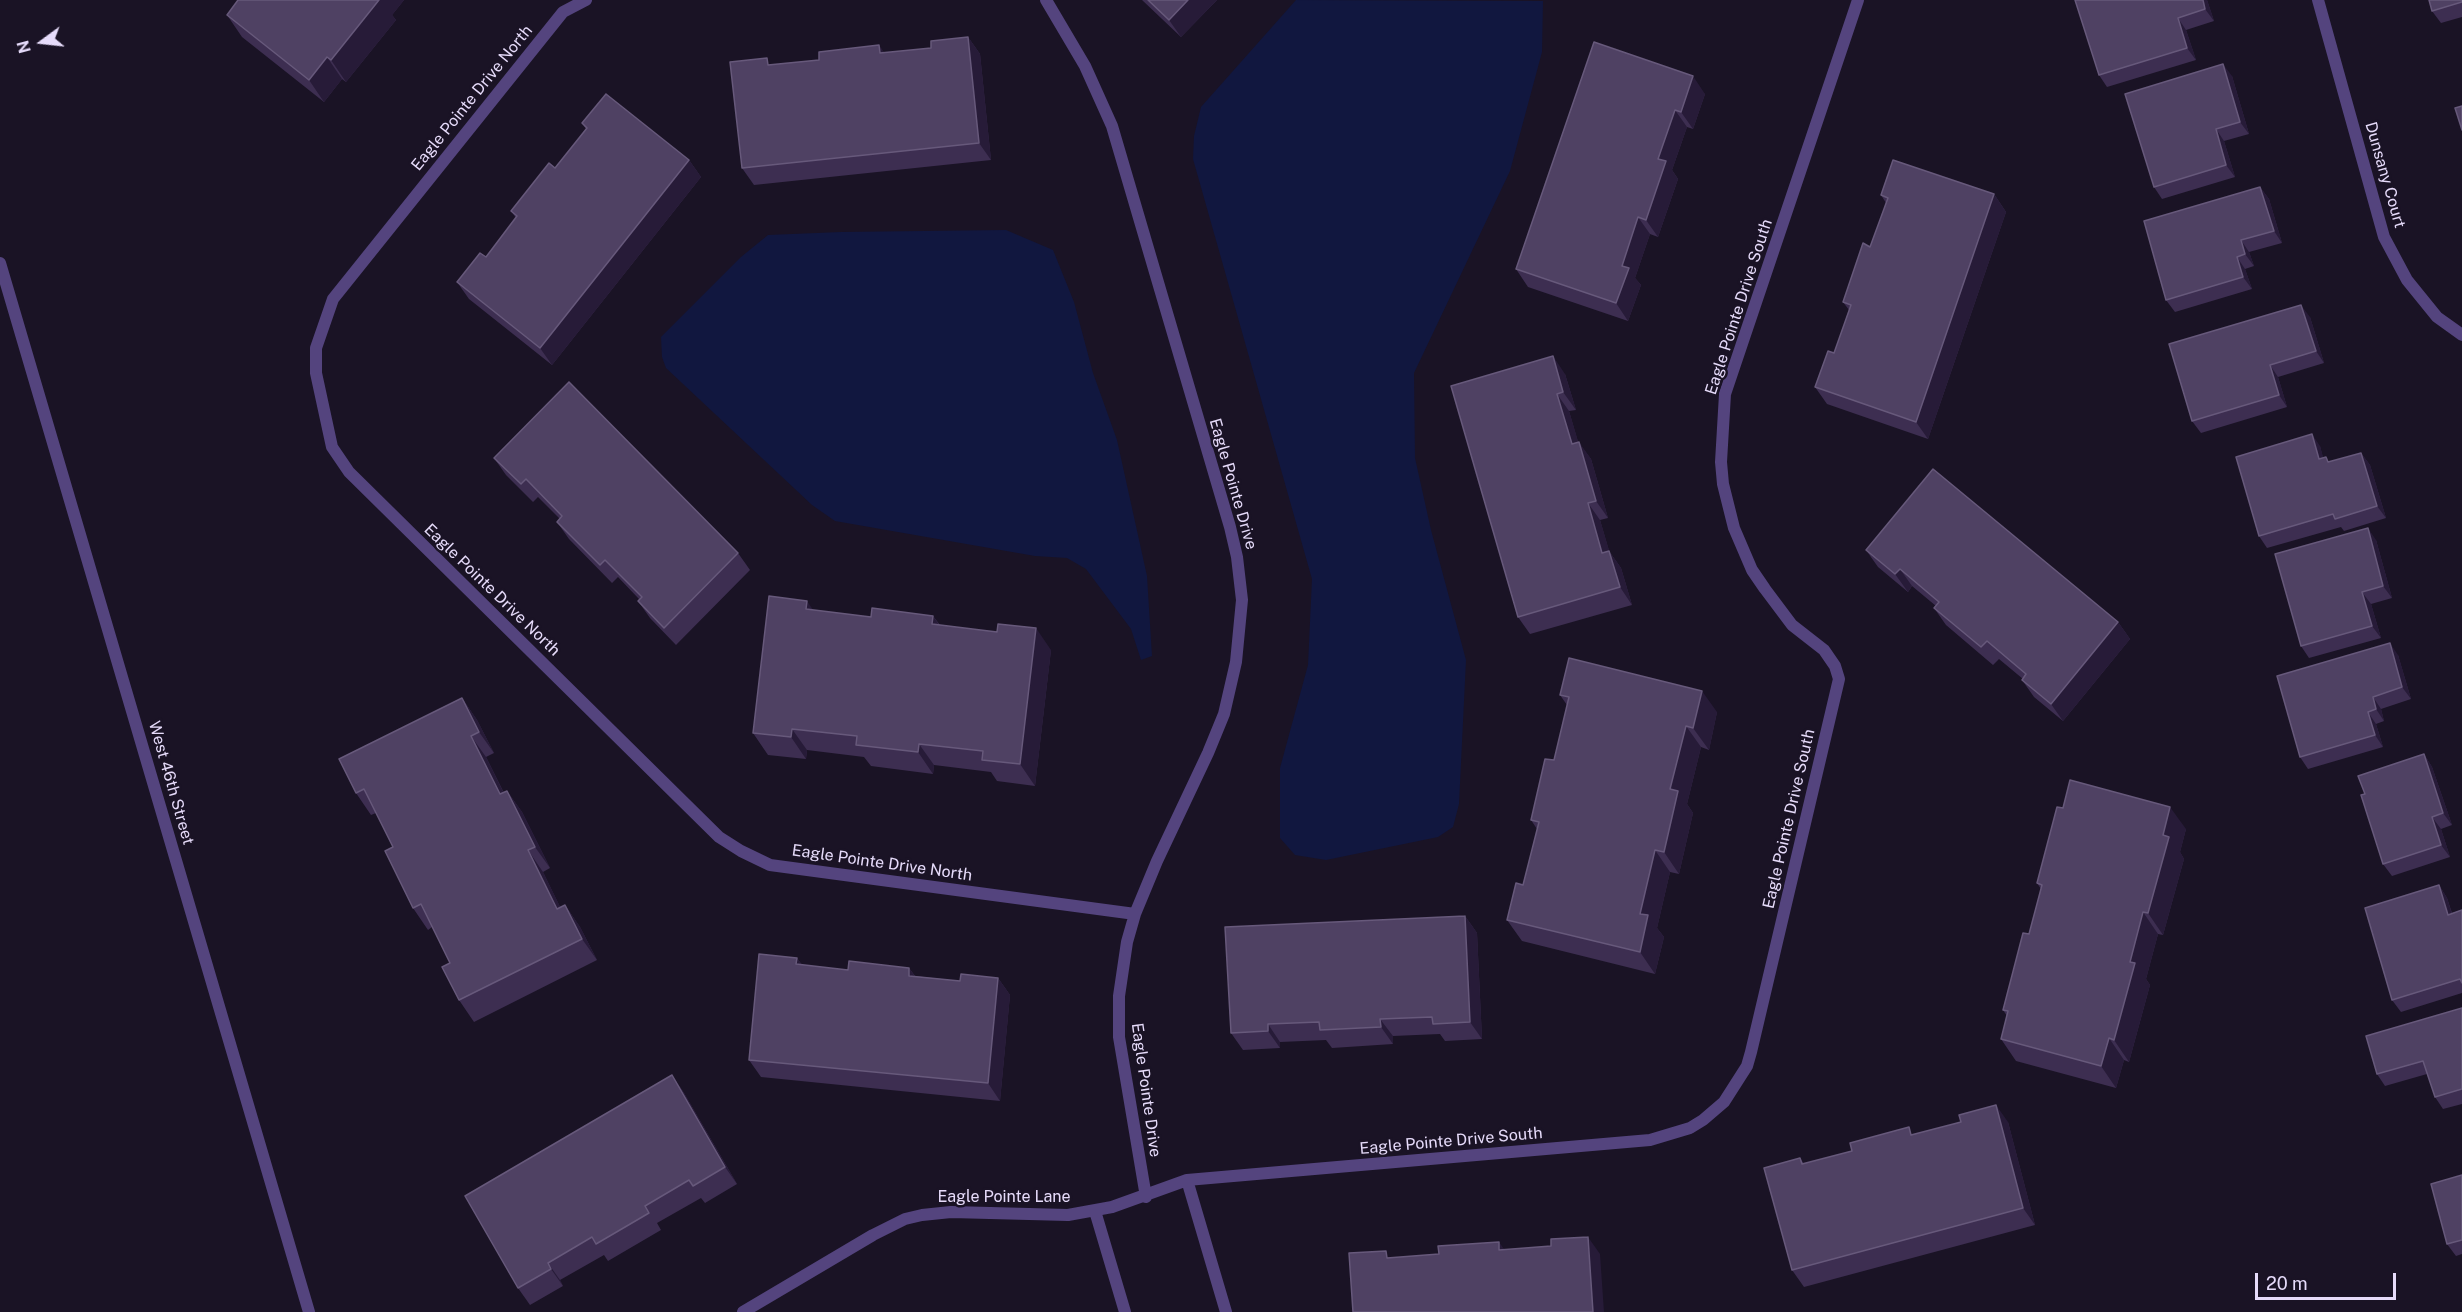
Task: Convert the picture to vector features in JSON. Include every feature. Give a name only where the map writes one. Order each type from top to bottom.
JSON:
[{"type":"street","name":"Eagle Pointe Drive North","points":[[586,0],[563,12],[333,299],[316,348],[316,373],[332,447],[349,472],[719,837],[741,851],[770,865],[1135,915]]},
{"type":"street","name":"Eagle Pointe Drive","points":[[1046,0],[1085,66],[1112,126],[1230,527],[1237,557],[1242,600],[1236,662],[1224,714],[1135,915],[1127,942],[1119,996],[1119,1037],[1146,1197]]},
{"type":"street","name":"Eagle Pointe Drive South","points":[[1146,1197],[1187,1180],[1664,1137],[1703,1120],[1724,1102],[1747,1066],[1839,679],[1835,666],[1824,650],[1792,625],[1765,589],[1752,570],[1734,528],[1723,484],[1721,462],[1725,394],[1858,0]]},
{"type":"street","name":"Dunsany Court","points":[[2318,0],[2385,237],[2407,280],[2437,317],[2462,335]]},
{"type":"street","name":"West 46th Street","points":[[0,263],[309,1312]]},
{"type":"street","points":[[1187,1180],[1226,1312]]},
{"type":"street","name":"Eagle Pointe Lane","points":[[742,1312],[873,1235],[905,1219],[944,1212],[1058,1215],[1095,1210],[1146,1197]]},
{"type":"street","points":[[1095,1210],[1125,1312]]},
{"type":"shaded area","points":[[1296,0],[1543,1],[1542,52],[1510,171],[1414,373],[1415,458],[1431,530],[1466,660],[1459,804],[1453,827],[1438,837],[1326,860],[1295,855],[1280,838],[1280,768],[1308,665],[1312,579],[1193,159],[1194,136],[1201,107]]},
{"type":"shaded area","points":[[1006,230],[1053,250],[1074,302],[1093,373],[1117,440],[1147,576],[1152,656],[1141,660],[1131,629],[1086,569],[1067,558],[1035,556],[835,521],[812,505],[666,368],[662,357],[661,337],[741,257],[768,235]]},
{"type":"building","points":[[238,0],[379,0],[331,60],[327,57],[309,80],[227,15]]},
{"type":"building","points":[[1148,0],[1188,0],[1169,20]]},
{"type":"building","points":[[2075,0],[2203,0],[2205,9],[2178,18],[2187,48],[2099,75]]},
{"type":"building","points":[[2429,0],[2462,0],[2462,2],[2432,11]]},
{"type":"building","points":[[968,37],[979,143],[742,168],[730,62],[767,58],[768,65],[819,60],[819,52],[879,45],[880,53],[931,48],[931,41]]},
{"type":"building","points":[[1594,42],[1693,76],[1681,112],[1675,110],[1658,159],[1666,161],[1646,220],[1638,217],[1622,266],[1629,268],[1616,303],[1516,269]]},
{"type":"building","points":[[2223,64],[2240,122],[2216,129],[2226,165],[2154,187],[2125,94]]},
{"type":"building","points":[[606,94],[689,160],[540,348],[457,282],[480,253],[486,257],[517,216],[511,211],[549,163],[555,168],[587,128],[582,123]]},
{"type":"building","points":[[2462,106],[2462,130],[2455,108]]},
{"type":"building","points":[[1893,160],[1994,194],[1916,422],[1815,387],[1828,351],[1834,353],[1851,305],[1843,302],[1863,243],[1870,247],[1888,198],[1881,195]]},
{"type":"building","points":[[2260,187],[2274,231],[2241,240],[2245,254],[2237,257],[2243,277],[2166,300],[2144,221]]},
{"type":"building","points":[[2301,305],[2316,351],[2270,365],[2279,395],[2192,421],[2169,344]]},
{"type":"building","points":[[1553,356],[1563,392],[1557,394],[1572,444],[1579,442],[1596,501],[1588,503],[1602,553],[1609,551],[1620,587],[1518,617],[1451,386]]},
{"type":"building","points":[[569,382],[738,553],[664,628],[638,601],[642,597],[605,560],[600,565],[557,522],[562,516],[526,479],[521,484],[494,458]]},
{"type":"building","points":[[2312,434],[2319,459],[2326,457],[2328,462],[2361,453],[2377,506],[2335,519],[2333,514],[2259,536],[2236,457]]},
{"type":"building","points":[[1933,469],[2118,622],[2051,704],[2022,680],[2026,674],[1987,641],[1981,647],[1934,608],[1939,602],[1900,569],[1895,574],[1866,550]]},
{"type":"building","points":[[2368,528],[2383,586],[2362,592],[2372,626],[2301,646],[2275,554]]},
{"type":"building","points":[[769,596],[807,601],[806,609],[871,617],[872,608],[933,616],[932,624],[997,632],[998,624],[1036,628],[1020,764],[982,760],[983,751],[919,744],[918,752],[856,745],[857,736],[792,729],[791,737],[753,733]]},
{"type":"building","points":[[2390,643],[2402,687],[2373,697],[2376,709],[2368,712],[2375,735],[2300,757],[2277,676]]},
{"type":"building","points":[[1569,658],[1702,691],[1693,728],[1686,726],[1670,789],[1678,791],[1664,852],[1655,850],[1640,914],[1648,915],[1640,952],[1507,920],[1516,883],[1523,885],[1539,822],[1531,820],[1545,759],[1554,760],[1569,697],[1560,695]]},
{"type":"building","points":[[462,698],[479,732],[471,736],[500,794],[507,791],[535,847],[528,850],[557,909],[565,905],[582,939],[459,1000],[442,967],[450,963],[421,904],[413,908],[385,851],[393,847],[364,789],[356,793],[339,759]]},
{"type":"building","points":[[2424,754],[2443,813],[2432,817],[2441,845],[2383,864],[2361,795],[2365,794],[2358,776]]},
{"type":"building","points":[[2070,780],[2170,807],[2163,835],[2169,837],[2148,913],[2143,912],[2130,962],[2135,963],[2114,1040],[2109,1038],[2101,1066],[2001,1039],[2008,1011],[2003,1010],[2023,933],[2029,934],[2042,885],[2037,883],[2057,807],[2063,808]]},
{"type":"building","points":[[2439,885],[2448,915],[2462,910],[2462,983],[2460,979],[2392,1000],[2365,908]]},
{"type":"building","points":[[1465,916],[1470,1022],[1433,1024],[1432,1017],[1380,1019],[1381,1027],[1320,1030],[1319,1022],[1268,1024],[1268,1031],[1231,1033],[1225,927]]},
{"type":"building","points":[[759,954],[797,958],[796,964],[848,970],[849,961],[909,968],[909,976],[960,981],[961,974],[998,978],[988,1083],[749,1060]]},
{"type":"building","points":[[2462,1008],[2462,1089],[2435,1097],[2423,1061],[2377,1074],[2366,1036]]},
{"type":"building","points":[[672,1075],[725,1167],[693,1186],[689,1180],[645,1206],[649,1213],[596,1244],[592,1237],[548,1263],[551,1269],[518,1288],[465,1196]]},
{"type":"building","points":[[1996,1105],[2023,1208],[1792,1270],[1764,1168],[1800,1158],[1802,1164],[1852,1151],[1850,1143],[1909,1127],[1911,1135],[1961,1122],[1959,1115]]},
{"type":"building","points":[[2462,1175],[2462,1240],[2447,1244],[2431,1184]]},
{"type":"building","points":[[1588,1237],[1593,1312],[1353,1312],[1349,1253],[1386,1251],[1387,1258],[1439,1254],[1438,1246],[1499,1242],[1499,1250],[1551,1246],[1551,1239]]}]
